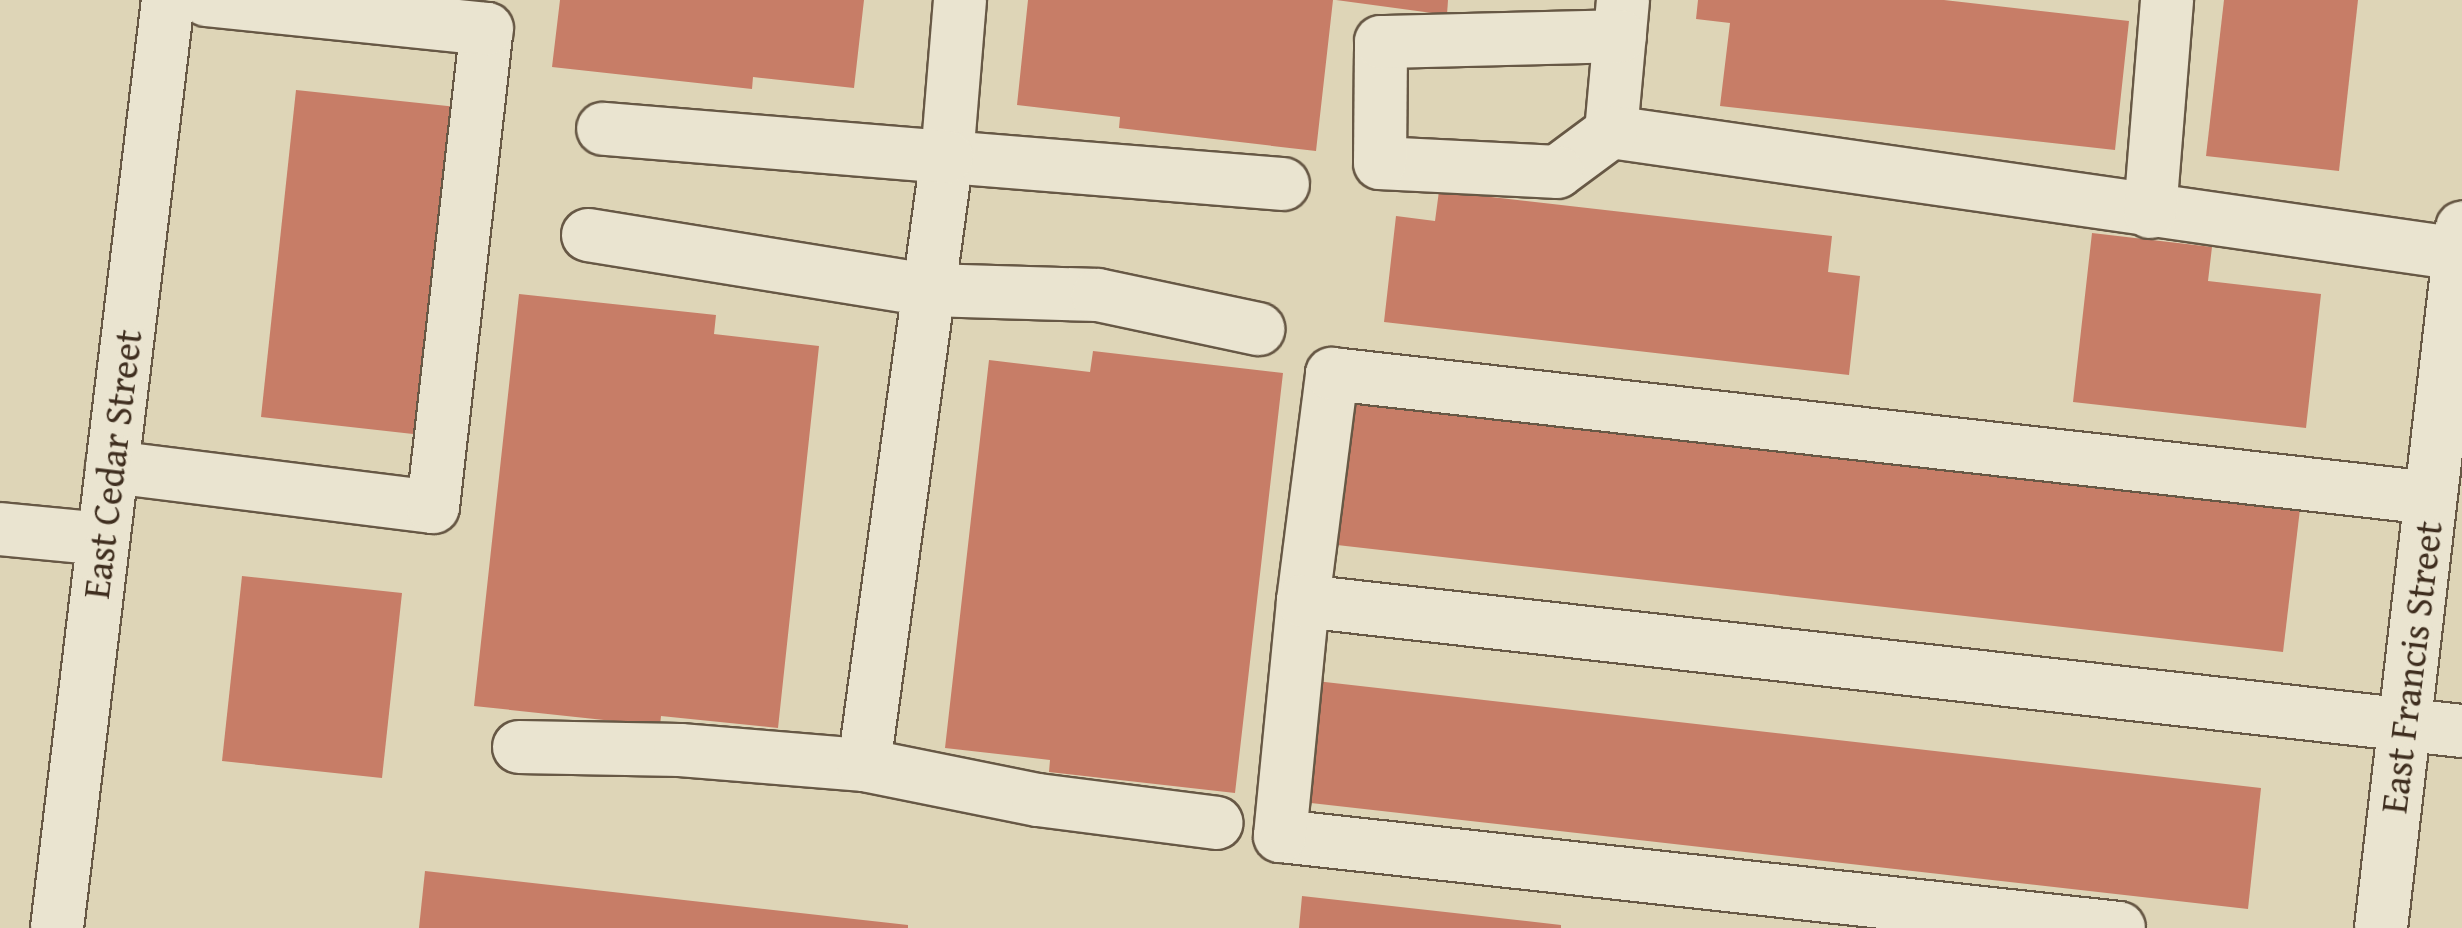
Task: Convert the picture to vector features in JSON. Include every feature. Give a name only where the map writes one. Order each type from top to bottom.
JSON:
[{"type":"street","name":"East Cedar Street","points":[[57,928],[168,0]]},
{"type":"street","points":[[112,467],[432,507],[489,15],[206,0]]},
{"type":"street","points":[[864,765],[947,157],[960,0]]},
{"type":"street","points":[[2150,212],[2167,0]]},
{"type":"street","points":[[1611,132],[1621,18],[1381,42],[1380,162],[1557,172],[1611,132],[2150,212],[2460,241]]},
{"type":"street","points":[[603,129],[1284,184]]},
{"type":"street","points":[[588,235],[929,290],[1098,295],[1258,329]]},
{"type":"street","name":"East Francis Street","points":[[2380,928],[2430,498],[2453,375],[2460,241]]},
{"type":"street","points":[[2119,928],[1280,836],[1303,601],[1332,374],[2430,498]]},
{"type":"street","points":[[0,529],[103,539]]},
{"type":"street","points":[[1303,601],[2462,732]]},
{"type":"street","points":[[519,747],[680,750],[864,765],[1038,800],[1216,822]]},
{"type":"building","points":[[560,0],[864,0],[854,88],[753,77],[752,89],[552,67]]},
{"type":"building","points":[[1028,0],[1333,0],[1316,151],[1119,128],[1120,117],[1017,105]]},
{"type":"building","points":[[1336,0],[1448,0],[1447,15]]},
{"type":"building","points":[[1698,0],[1944,0],[2129,21],[2115,150],[1720,106],[1730,23],[1696,19]]},
{"type":"building","points":[[2224,0],[2358,0],[2339,171],[2206,156]]},
{"type":"building","points":[[296,90],[457,107],[422,435],[261,417]]},
{"type":"building","points":[[1439,191],[1832,236],[1828,272],[1860,276],[1849,375],[1384,322],[1396,216],[1435,221]]},
{"type":"building","points":[[2092,233],[2212,247],[2208,281],[2321,294],[2306,428],[2073,402]]},
{"type":"building","points":[[519,294],[716,315],[714,334],[819,346],[778,728],[661,716],[660,726],[474,706]]},
{"type":"building","points":[[1093,351],[1283,373],[1235,793],[1049,772],[1050,760],[945,748],[989,360],[1090,372]]},
{"type":"building","points":[[1353,402],[2300,509],[2283,652],[1337,545]]},
{"type":"building","points":[[242,576],[402,593],[382,778],[222,761]]},
{"type":"building","points":[[1316,681],[2261,788],[2248,909],[1302,802]]},
{"type":"building","points":[[425,871],[908,925],[908,928],[419,928]]},
{"type":"building","points":[[1302,896],[1561,925],[1561,928],[1299,928]]}]
